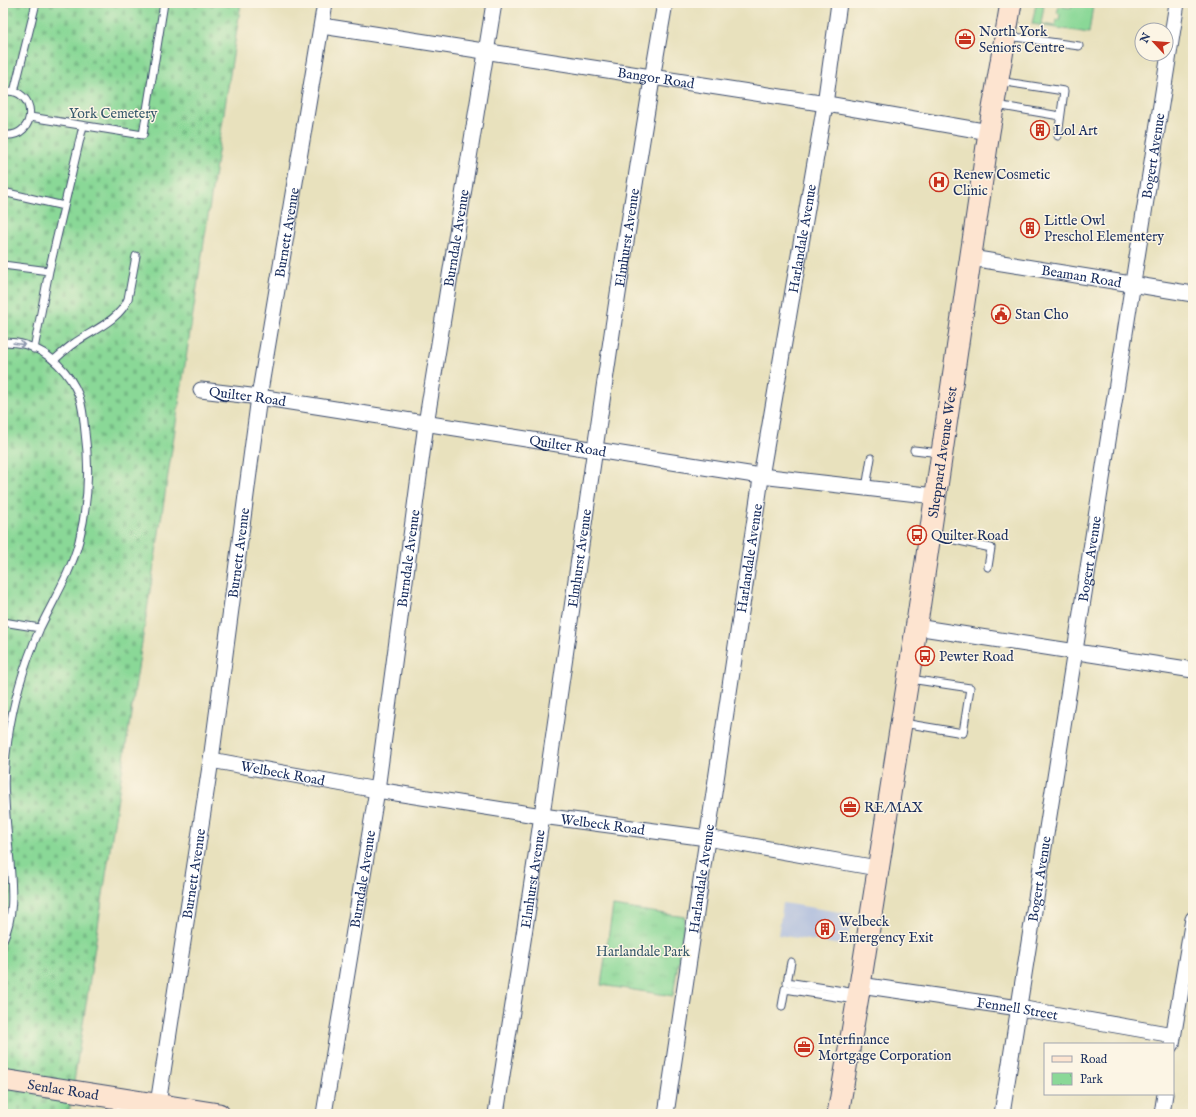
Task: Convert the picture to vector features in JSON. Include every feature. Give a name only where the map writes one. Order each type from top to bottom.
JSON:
[{"type":"main road","name":"Sheppard Avenue West","points":[[838,1114],[859,993],[916,627],[989,132],[1011,3]]},
{"type":"main road","name":"Senlac Road","points":[[3,1080],[125,1108],[158,1104],[219,1114]]},
{"type":"street","name":"Burnett Avenue","points":[[158,1104],[211,760],[259,397],[325,3]]},
{"type":"street","name":"Burndale Avenue","points":[[324,1114],[377,790],[426,424],[494,3]]},
{"type":"street","name":"Elmhurst Avenue","points":[[496,1114],[542,816],[594,450],[664,3]]},
{"type":"street","name":"Harlandale Avenue","points":[[666,1114],[761,476],[825,104],[839,3]]},
{"type":"street","name":"Bogert Avenue","points":[[1002,1114],[1177,3]]},
{"type":"street","name":"Bangor Road","points":[[322,26],[825,104],[989,132]]},
{"type":"street","name":"Beaman Road","points":[[971,258],[1193,294]]},
{"type":"street","name":"Quilter Road","points":[[201,390],[259,397],[761,476],[935,496]]},
{"type":"street","points":[[916,627],[1075,653],[1193,670]]},
{"type":"street","name":"Welbeck Road","points":[[211,760],[377,790],[542,816],[707,838],[878,868]]},
{"type":"street","points":[[1173,1039],[1193,919]]},
{"type":"street","name":"Fennell Street","points":[[859,993],[1019,1008],[1173,1039]]},
{"type":"street","points":[[1162,1114],[1165,1095]]},
{"type":"lane","points":[[14,92],[36,3]]},
{"type":"lane","points":[[30,117],[143,135],[164,3]]},
{"type":"lane","points":[[1006,36],[1078,46]]},
{"type":"lane","points":[[998,81],[1064,91],[1058,136]]},
{"type":"lane","points":[[3,92],[14,92],[25,99],[30,111],[28,124],[21,131],[10,135],[3,134]]},
{"type":"lane","points":[[994,105],[1060,116]]},
{"type":"lane","points":[[34,349],[49,271],[83,126]]},
{"type":"lane","points":[[3,192],[64,206]]},
{"type":"lane","points":[[54,360],[72,345],[110,320],[126,304],[136,256]]},
{"type":"lane","points":[[3,265],[49,271]]},
{"type":"lane","points":[[3,342],[26,345],[54,360],[64,370],[79,397],[88,453],[88,489],[82,529],[71,566],[40,628],[23,675],[14,706],[8,738],[4,797],[12,897],[8,929],[3,940]]},
{"type":"lane","points":[[914,450],[942,453]]},
{"type":"lane","points":[[866,488],[871,458]]},
{"type":"lane","points":[[929,535],[991,548],[988,567]]},
{"type":"lane","points":[[3,622],[40,628]]},
{"type":"lane","points":[[900,723],[963,733],[970,688],[908,678]]},
{"type":"lane","points":[[790,962],[787,982],[859,993]]},
{"type":"lane","points":[[782,1006],[785,989],[859,993]]},
{"type":"shaded area","points":[[783,903],[852,914],[847,946],[778,935]]},
{"type":"green space","name":"York Cemetery","points":[[3,3],[241,3],[69,1114],[3,1114]]},
{"type":"green space","points":[[1072,3],[1093,5],[1089,33],[1032,24],[1036,4],[1044,5],[1041,24],[1055,26],[1056,19],[1059,20],[1060,14],[1057,13],[1059,6],[1071,8]]},
{"type":"green space","name":"Harlandale Park","points":[[613,906],[685,917],[673,996],[601,985]]},
{"type":"place","name":"North York Seniors Centre","points":[[965,39]]},
{"type":"place","name":"Lol Art","points":[[1040,130]]},
{"type":"place","name":"Renew Cosmetic Clinic","points":[[939,182]]},
{"type":"place","name":"Little Owl Preschol Elementery","points":[[1030,228]]},
{"type":"place","name":"Stan Cho","points":[[1001,314]]},
{"type":"place","name":"Quilter Road","points":[[917,535]]},
{"type":"place","name":"Pewter Road","points":[[925,656]]},
{"type":"place","name":"RE/MAX","points":[[850,807]]},
{"type":"place","name":"Welbeck Emergency Exit","points":[[825,929]]},
{"type":"place","name":"Interfinance Mortgage Corporation","points":[[804,1047]]}]
